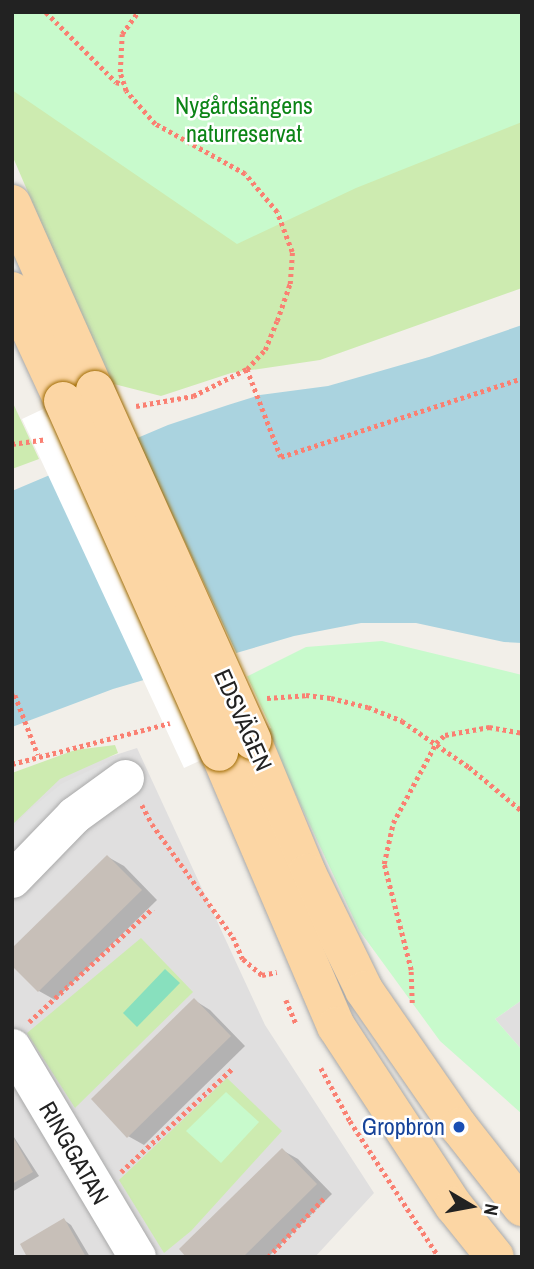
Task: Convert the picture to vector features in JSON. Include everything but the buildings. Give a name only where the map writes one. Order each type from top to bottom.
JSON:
[{"type":"main road","name":"EDSVÄGEN","points":[[12,204],[79,395],[236,746],[336,1026],[454,1206],[495,1257]]},
{"type":"main road","name":"EDSVÄGEN","points":[[12,291],[79,395]]},
{"type":"main road","name":"EDSVÄGEN","points":[[236,746],[307,873],[363,990],[459,1126],[522,1207]]},
{"type":"street","points":[[12,879],[74,815],[131,774]]},
{"type":"street","name":"RINGGATAN","points":[[19,1036],[97,1194],[137,1257]]},
{"type":"path","points":[[46,12],[116,82],[123,84]]},
{"type":"path","points":[[133,408],[193,396],[247,369],[265,350],[290,284],[292,252],[277,212],[245,174],[155,124],[133,102],[120,72],[122,34],[138,12]]},
{"type":"path","points":[[247,369],[281,457],[522,378]]},
{"type":"path","points":[[12,444],[52,436]]},
{"type":"path","points":[[12,696],[15,695],[38,755]]},
{"type":"path","points":[[412,1008],[411,970],[384,864],[393,823],[436,743],[445,734],[472,728],[522,733]]},
{"type":"path","points":[[125,735],[131,774],[152,824],[233,937],[243,959],[261,975],[278,972]]},
{"type":"path","points":[[436,743],[522,811]]},
{"type":"path","points":[[19,1036],[153,908]]},
{"type":"path","points":[[97,1194],[232,1069]]},
{"type":"path","points":[[268,1257],[324,1198]]},
{"type":"shaded area","points":[[137,748],[265,1025],[374,1193],[315,1257],[12,1257],[12,788]]},
{"type":"shaded area","points":[[120,756],[125,778],[12,870],[12,829],[26,813],[61,784]]},
{"type":"shaded area","points":[[522,1000],[522,1050],[495,1019]]},
{"type":"green space","points":[[12,12],[522,12],[522,288],[320,360],[231,373],[161,396],[110,383],[12,155]]},
{"type":"green space","name":"Nygårdsängens naturreservat","points":[[12,12],[522,12],[522,122],[356,188],[237,244],[12,90]]},
{"type":"green space","points":[[12,401],[39,459],[12,469]]},
{"type":"green space","points":[[382,641],[522,675],[522,1000],[495,1019],[522,1050],[522,1114],[440,1041],[359,930],[242,679],[306,647]]},
{"type":"green space","points":[[115,745],[118,753],[60,779],[12,825],[12,773],[75,750]]},
{"type":"green space","points":[[141,938],[193,992],[75,1108],[27,1033]]},
{"type":"green space","points":[[165,969],[180,983],[137,1027],[123,1013]]},
{"type":"green space","points":[[227,1078],[282,1131],[191,1231],[164,1253],[119,1180]]},
{"type":"green space","points":[[226,1092],[259,1122],[221,1163],[186,1131]]},
{"type":"water","points":[[522,325],[522,643],[504,642],[416,623],[361,623],[294,636],[113,689],[12,727],[12,491],[168,425],[228,405],[260,395],[328,386],[429,357]]},
{"type":"pier","points":[[109,378],[271,728],[184,768],[22,419]]},
{"type":"place","name":"Gropbron","points":[[459,1127]]}]
